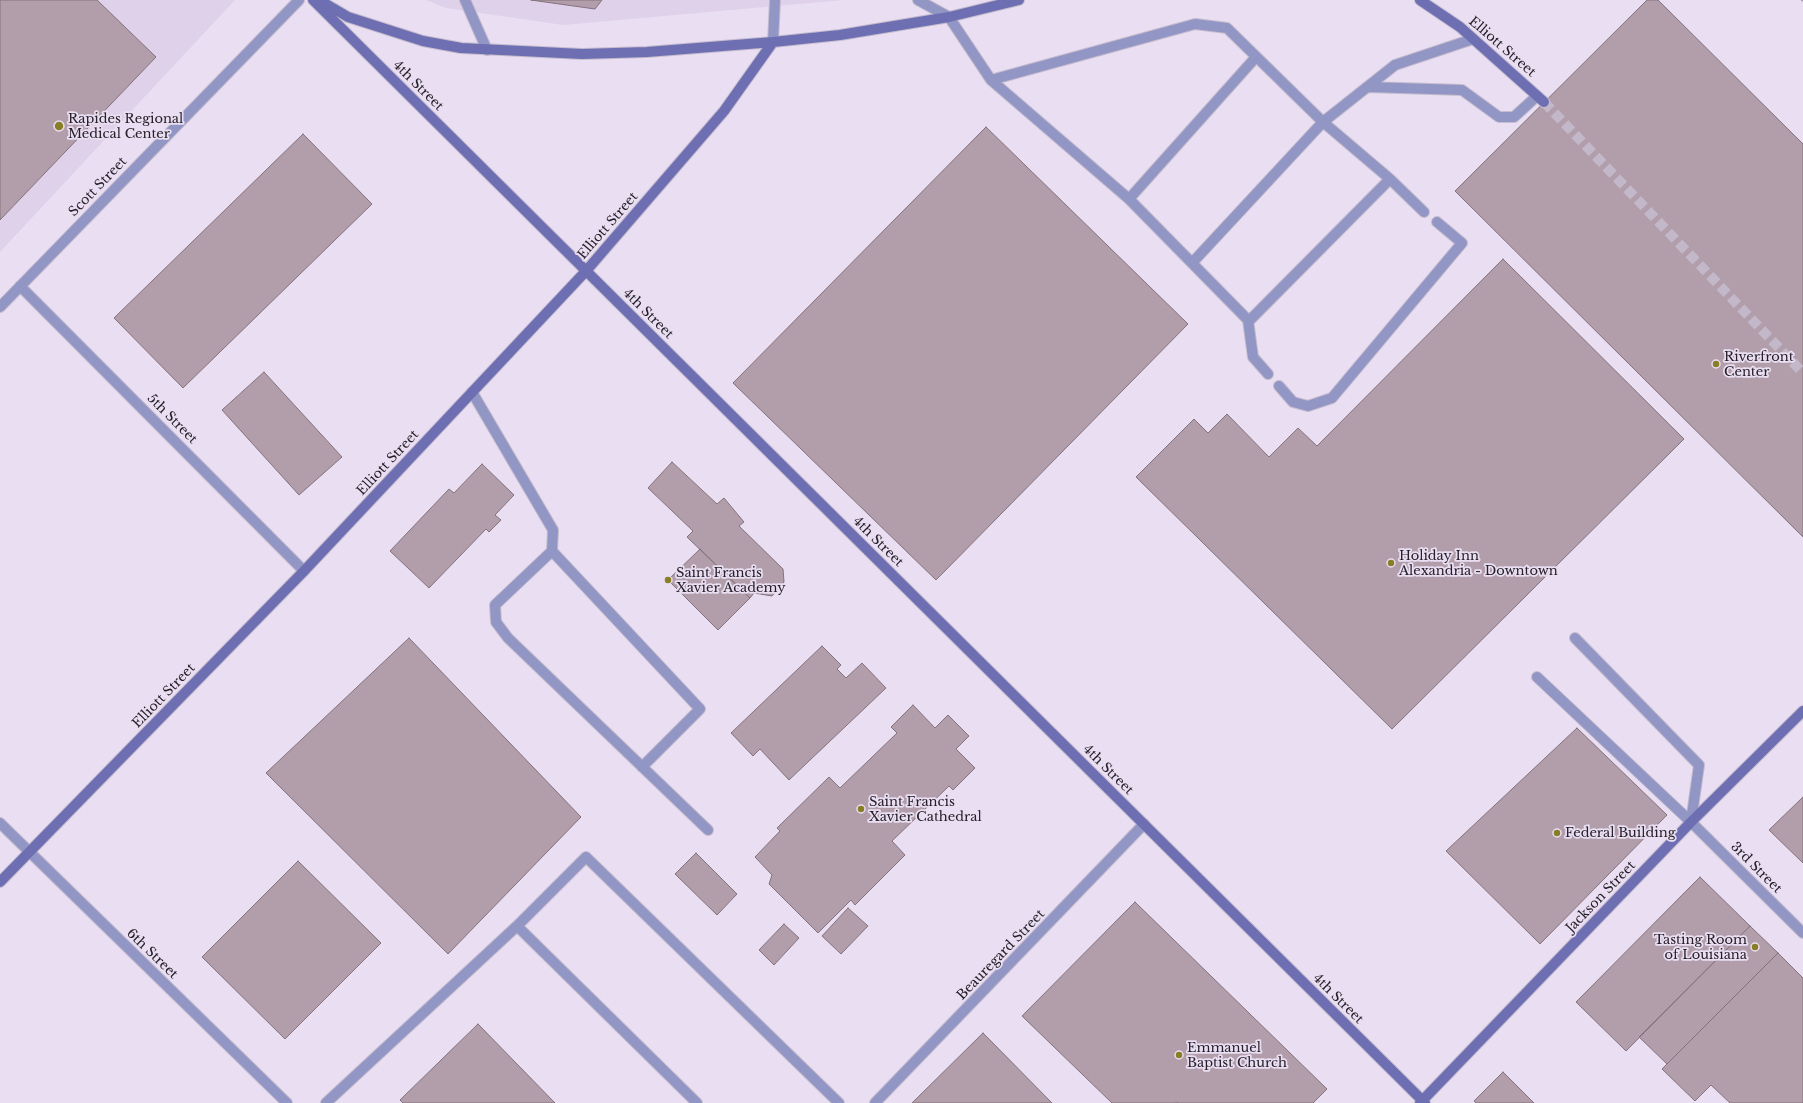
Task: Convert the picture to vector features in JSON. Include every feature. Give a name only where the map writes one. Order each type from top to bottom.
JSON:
[{"type":"main road","name":"4th Street","points":[[313,0],[1423,1102]]},
{"type":"main road","points":[[318,0],[348,17],[423,41],[461,48],[582,54],[648,52],[840,35],[949,17],[1019,0]]},
{"type":"main road","name":"Elliott Street","points":[[1420,0],[1460,27],[1541,99]]},
{"type":"main road","name":"Elliott Street","points":[[0,882],[304,571],[586,271],[724,111],[774,42]]},
{"type":"main road","name":"Jackson Street","points":[[1423,1102],[1691,822],[1803,711]]},
{"type":"street","name":"Scott Street","points":[[0,307],[299,0]]},
{"type":"street","points":[[465,0],[487,50]]},
{"type":"street","points":[[774,0],[774,42]]},
{"type":"street","points":[[918,0],[949,17],[991,80],[1128,199],[1248,320],[1253,358],[1268,374]]},
{"type":"street","points":[[991,80],[1195,24],[1227,28],[1323,122],[1390,179],[1424,212]]},
{"type":"street","points":[[1192,264],[1323,122],[1396,65],[1473,39]]},
{"type":"street","points":[[1128,199],[1256,57]]},
{"type":"street","points":[[1368,87],[1462,90],[1499,117],[1514,117],[1541,99]]},
{"type":"street","points":[[1248,320],[1249,321],[1390,179]]},
{"type":"street","points":[[1279,386],[1293,402],[1308,406],[1332,398],[1462,243],[1438,222]]},
{"type":"street","name":"5th Street","points":[[20,286],[304,571]]},
{"type":"street","points":[[472,392],[553,530],[552,551],[495,605],[496,622],[508,638],[708,830]]},
{"type":"street","points":[[552,551],[700,709],[642,767]]},
{"type":"street","points":[[1575,638],[1699,765],[1691,822]]},
{"type":"street","name":"3rd Street","points":[[1537,677],[1691,822],[1803,933]]},
{"type":"street","name":"6th Street","points":[[0,823],[287,1103]]},
{"type":"street","name":"Beauregard Street","points":[[876,1103],[1144,824]]},
{"type":"street","points":[[326,1103],[517,926],[586,857],[839,1103]]},
{"type":"street","points":[[517,926],[697,1103]]},
{"type":"shaded area","name":"Rapides Regional Medical Center","points":[[0,0],[235,0],[0,252]]},
{"type":"shaded area","points":[[426,0],[844,0],[563,25],[446,8]]},
{"type":"building","name":"Rapides Regional Medical Center","points":[[0,0],[97,0],[156,57],[0,220]]},
{"type":"building","points":[[531,0],[602,0],[595,9]]},
{"type":"building","name":"Riverfront Center","points":[[1647,0],[1658,0],[1803,144],[1803,537],[1455,191]]},
{"type":"building","points":[[986,127],[1188,324],[936,580],[733,383]]},
{"type":"building","points":[[303,134],[372,204],[183,388],[114,318]]},
{"type":"building","name":"Holiday Inn Alexandria - Downtown","points":[[1503,259],[1684,439],[1392,729],[1136,477],[1194,419],[1208,433],[1227,414],[1269,457],[1298,428],[1317,446]]},
{"type":"building","points":[[264,372],[342,457],[299,495],[222,410]]},
{"type":"building","points":[[672,462],[717,504],[724,498],[744,522],[739,526],[783,569],[784,582],[772,596],[754,593],[750,598],[687,537],[693,531],[648,488]]},
{"type":"building","points":[[482,464],[514,495],[495,515],[501,520],[489,532],[486,529],[429,588],[390,551],[449,489],[454,493]]},
{"type":"building","points":[[700,549],[750,598],[718,630],[668,580]]},
{"type":"building","points":[[409,638],[581,817],[448,954],[266,773]]},
{"type":"building","points":[[822,646],[841,665],[837,669],[846,678],[862,663],[886,688],[789,780],[760,749],[753,756],[731,733]]},
{"type":"building","name":"Saint Francis Xavier Cathedral","points":[[913,705],[935,728],[948,715],[969,736],[956,749],[975,768],[953,790],[949,786],[892,841],[905,855],[855,905],[851,900],[818,933],[769,884],[772,875],[755,857],[780,831],[777,828],[829,777],[840,788],[897,733],[891,727]]},
{"type":"building","name":"Federal Building","points":[[1577,728],[1667,815],[1540,944],[1446,851]]},
{"type":"building","points":[[1803,797],[1803,863],[1769,830]]},
{"type":"building","points":[[696,853],[737,894],[717,915],[675,874]]},
{"type":"building","points":[[298,861],[381,943],[285,1039],[202,957]]},
{"type":"building","points":[[1700,877],[1750,926],[1626,1051],[1576,1002]]},
{"type":"building","points":[[1135,902],[1327,1089],[1313,1103],[1112,1103],[1022,1016]]},
{"type":"building","points":[[848,908],[868,926],[841,954],[822,936]]},
{"type":"building","points":[[784,924],[799,938],[774,965],[759,950]]},
{"type":"building","points":[[1750,926],[1778,953],[1667,1064],[1639,1037]]},
{"type":"building","points":[[1778,953],[1803,978],[1803,1103],[1730,1103],[1711,1085],[1695,1101],[1662,1069]]},
{"type":"building","points":[[478,1024],[555,1103],[403,1103],[400,1100]]},
{"type":"building","points":[[983,1033],[1052,1103],[912,1103]]},
{"type":"building","points":[[1503,1072],[1534,1103],[1476,1103],[1474,1101]]},
{"type":"tunnel","points":[[1544,102],[1803,373]]},
{"type":"place","name":"Rapides Regional Medical Center","points":[[59,126]]},
{"type":"place","name":"Riverfront Center","points":[[1716,364]]},
{"type":"place","name":"Holiday Inn Alexandria - Downtown","points":[[1391,563]]},
{"type":"place","name":"Saint Francis Xavier Academy","points":[[668,580]]},
{"type":"place","name":"Saint Francis Xavier Cathedral","points":[[861,809]]},
{"type":"place","name":"Federal Building","points":[[1557,833]]},
{"type":"place","name":"Tasting Room of Louisiana","points":[[1755,947]]},
{"type":"place","name":"Emmanuel Baptist Church","points":[[1179,1055]]}]
